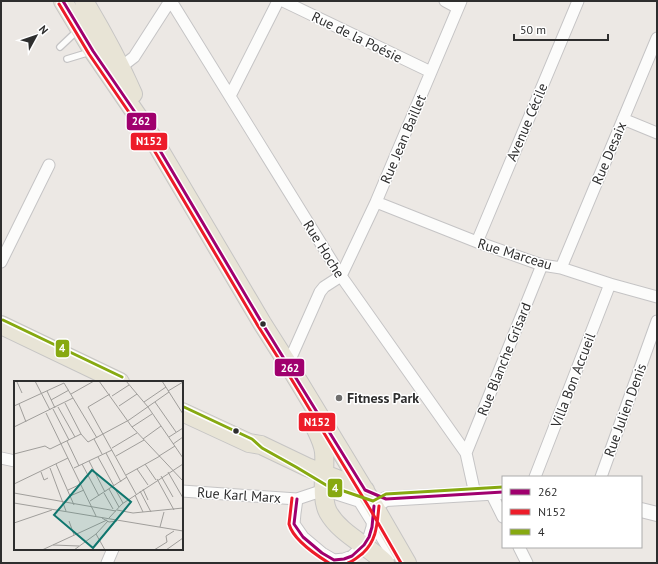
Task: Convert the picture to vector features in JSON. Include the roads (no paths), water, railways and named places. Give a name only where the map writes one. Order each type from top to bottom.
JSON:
[{"type":"main road","points":[[63,1],[86,18],[121,67],[152,136]]},
{"type":"main road","points":[[86,18],[94,51],[152,136],[407,563]]},
{"type":"main road","points":[[1,325],[118,381]]},
{"type":"main road","points":[[278,348],[320,437],[324,451],[325,503],[328,512],[335,522],[378,555],[385,563]]},
{"type":"main road","points":[[183,412],[249,444],[261,445],[324,482],[368,500]]},
{"type":"street","points":[[121,67],[134,57],[171,1]]},
{"type":"street","name":"Rue Hoche","points":[[171,1],[341,276],[466,453],[475,494]]},
{"type":"street","points":[[230,96],[278,1]]},
{"type":"street","name":"Rue de la Poésie","points":[[283,1],[431,72]]},
{"type":"street","points":[[445,1],[459,4]]},
{"type":"street","name":"Avenue Cécile","points":[[477,242],[578,1]]},
{"type":"street","name":"Rue Jean Baillet","points":[[341,276],[376,202],[459,4]]},
{"type":"street","name":"Rue Desaix","points":[[561,268],[657,38]]},
{"type":"street","points":[[623,119],[657,133]]},
{"type":"street","points":[[1,262],[49,165]]},
{"type":"street","name":"Rue Marceau","points":[[376,202],[477,242],[542,265],[561,268],[657,297]]},
{"type":"street","name":"Rue Blanche Grisard","points":[[466,453],[542,265]]},
{"type":"street","points":[[288,364],[320,292],[324,287],[341,276]]},
{"type":"street","name":"Villa Bon Accueil","points":[[535,476],[610,284]]},
{"type":"street","name":"Rue Julien Denis","points":[[600,476],[657,321]]},
{"type":"street","points":[[1,458],[14,461]]},
{"type":"street","points":[[324,482],[297,499],[294,524],[302,538],[334,560],[344,561],[352,556],[364,545],[369,537],[368,500]]},
{"type":"street","name":"Rue Karl Marx","points":[[183,491],[297,499]]},
{"type":"street","points":[[368,500],[497,493],[502,513]]},
{"type":"street","points":[[368,500],[397,563]]},
{"type":"street","points":[[642,510],[657,514]]},
{"type":"street","points":[[520,548],[527,563]]},
{"type":"street","points":[[107,563],[113,550]]},
{"type":"lane","points":[[60,47],[86,18]]},
{"type":"lane","points":[[67,59],[94,51]]},
{"type":"place","name":"Fitness Park","points":[[339,398]]}]
